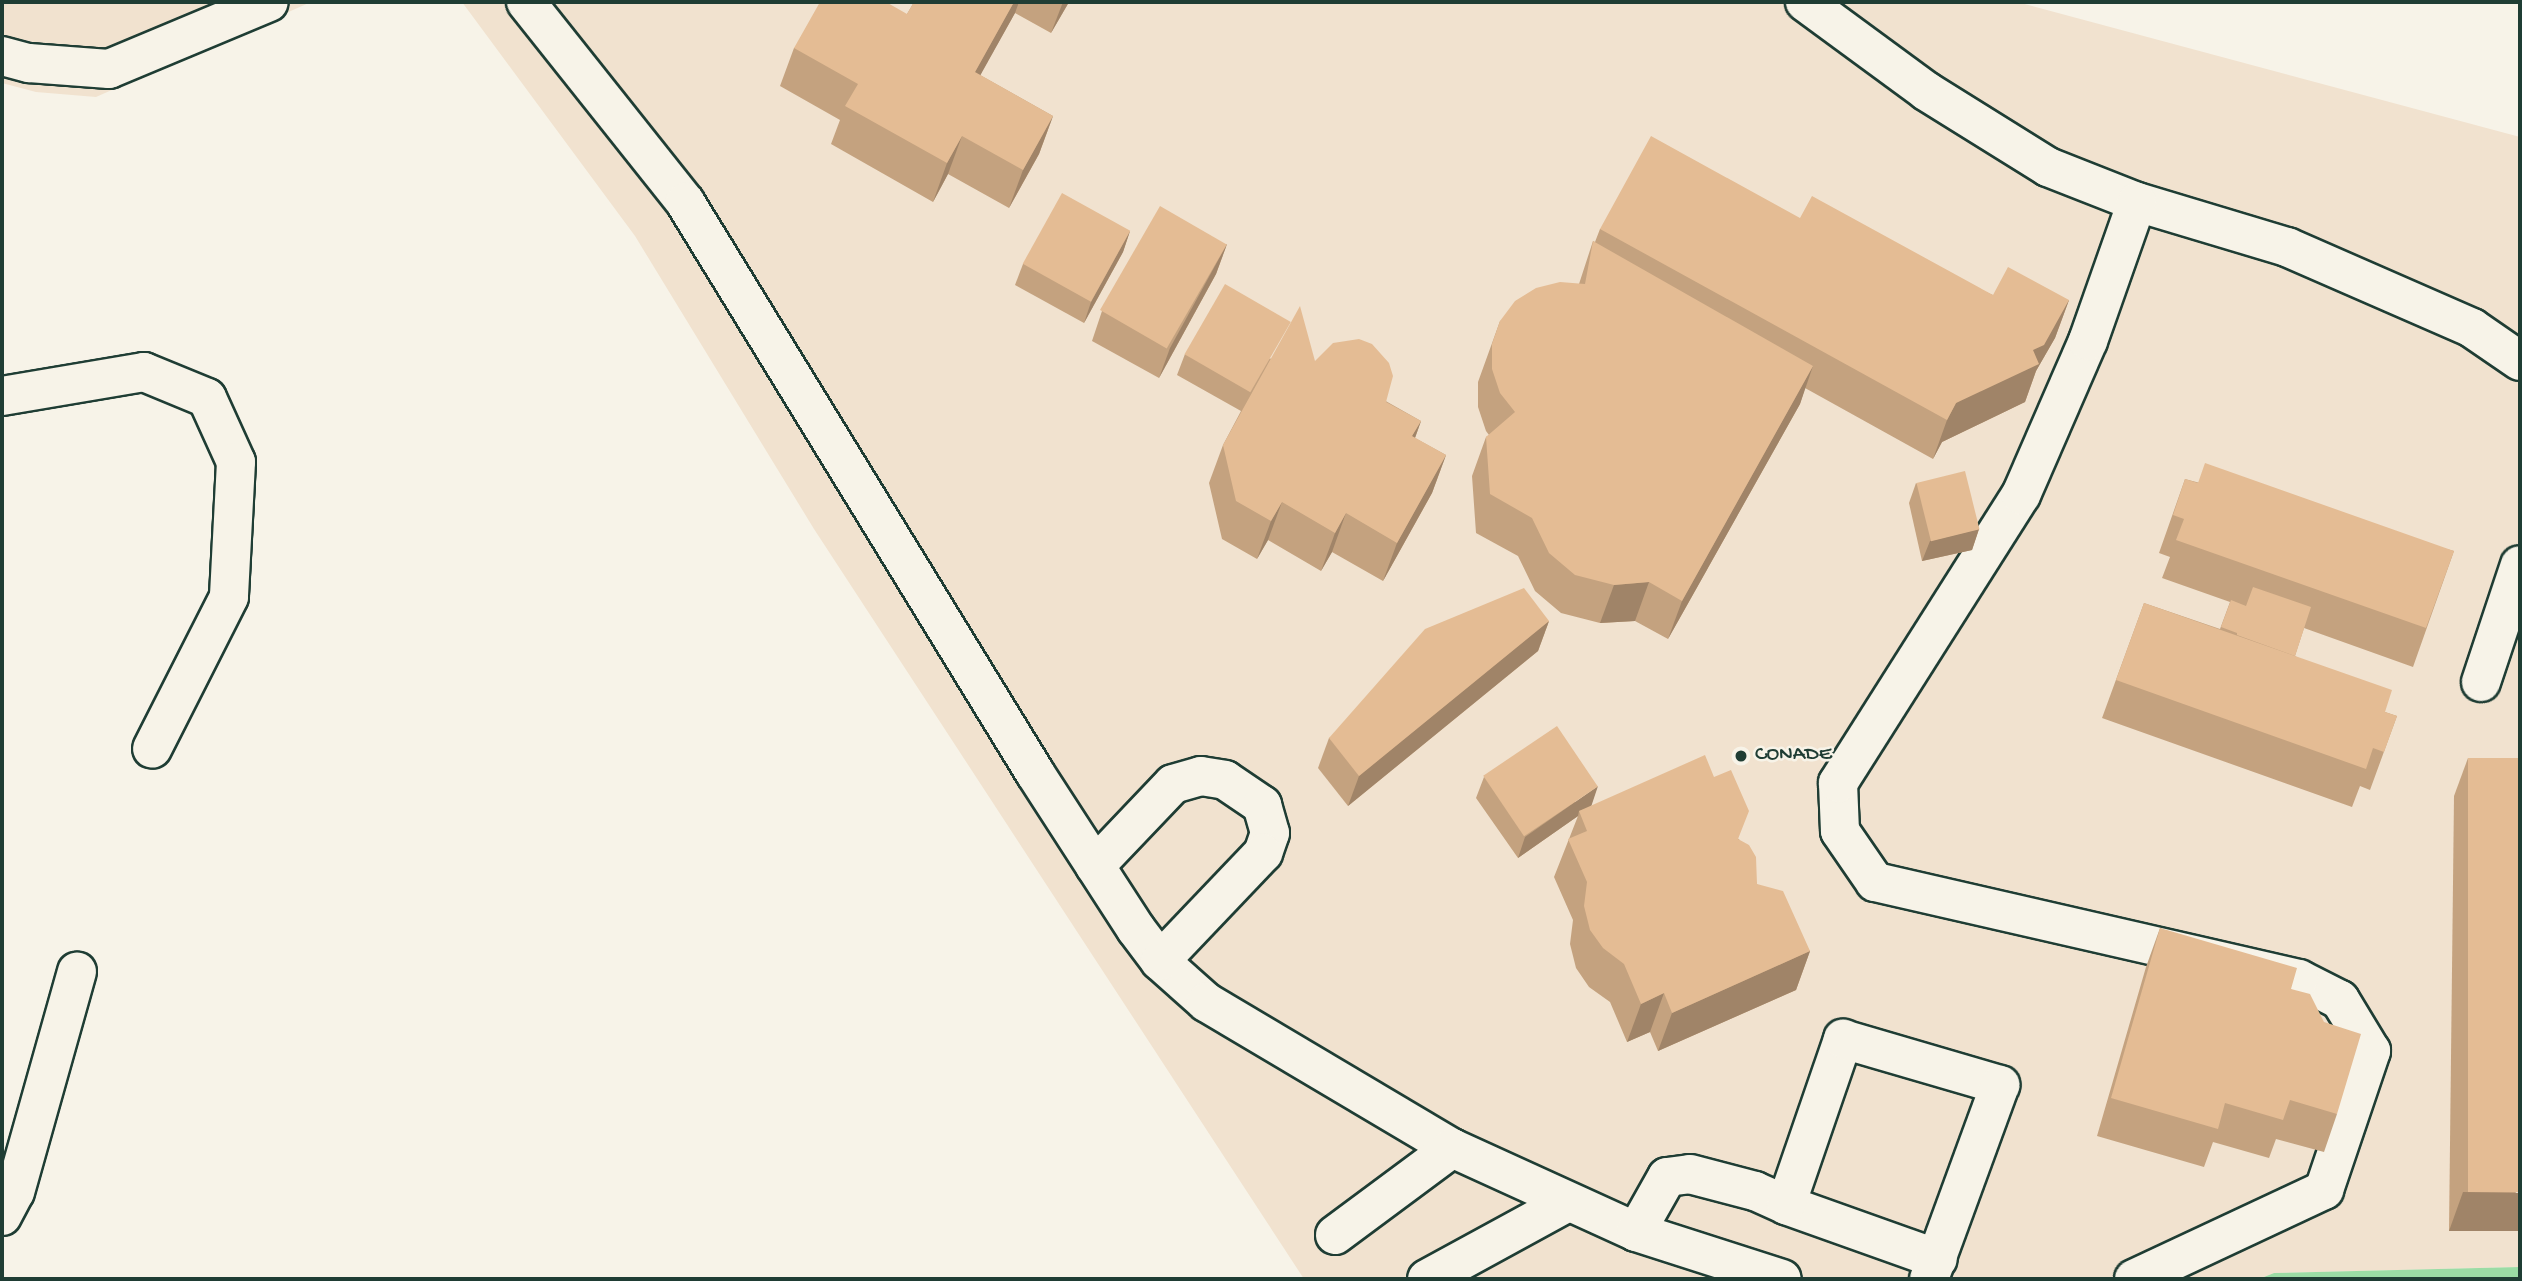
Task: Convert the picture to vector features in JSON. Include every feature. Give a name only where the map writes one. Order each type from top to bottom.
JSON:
[{"type":"street","points":[[2,56],[29,63],[109,69],[269,2]]},
{"type":"street","points":[[526,2],[685,202],[1095,866],[1160,961],[1206,1002],[1452,1148],[1636,1232],[1782,1279]]},
{"type":"street","points":[[1805,2],[1926,91],[2048,167],[2137,202],[2287,247],[2472,328],[2520,361]]},
{"type":"street","points":[[2134,1279],[2324,1190],[2371,1051],[2340,1000],[2299,979],[1875,882],[1840,831],[1838,783],[2021,495],[2088,341],[2137,202]]},
{"type":"street","points":[[2,396],[145,372],[207,398],[236,462],[229,597],[152,749]]},
{"type":"street","points":[[2481,682],[2520,565]]},
{"type":"street","points":[[1095,866],[1173,784],[1201,776],[1225,780],[1262,806],[1270,833],[1263,853],[1160,961]]},
{"type":"street","points":[[2,1216],[15,1192],[77,972]]},
{"type":"street","points":[[1636,1232],[1667,1177],[1690,1174],[1755,1191],[1786,1205],[1933,1269],[2000,1086],[1843,1039],[1786,1205]]},
{"type":"street","points":[[1335,1235],[1452,1148]]},
{"type":"street","points":[[1427,1279],[1568,1202]]},
{"type":"street","points":[[1694,1279],[1727,1262]]},
{"type":"shaded area","points":[[2,2],[311,2],[96,97],[36,92],[2,83]]},
{"type":"shaded area","name":"CONADE","points":[[462,2],[2017,2],[2520,137],[2520,1267],[2274,1273],[2259,1279],[1304,1279],[814,529],[635,236]]},
{"type":"green space","points":[[2520,1267],[2520,1279],[2259,1279],[2274,1273]]},
{"type":"building","points":[[820,2],[886,2],[907,14],[914,2],[1014,2],[975,72],[1053,116],[1023,170],[962,136],[947,163],[845,106],[858,84],[794,48]]},
{"type":"building","points":[[1651,136],[1800,218],[1812,196],[1993,295],[2008,267],[2069,300],[2044,345],[2033,350],[2039,364],[1956,403],[1947,420],[1600,229]]},
{"type":"building","points":[[1062,193],[1130,231],[1091,302],[1023,264]]},
{"type":"building","points":[[1160,206],[1227,244],[1167,348],[1100,310]]},
{"type":"building","points":[[1593,241],[1813,366],[1682,601],[1649,582],[1614,585],[1575,575],[1549,553],[1532,518],[1490,494],[1486,437],[1515,412],[1500,393],[1492,369],[1492,344],[1500,321],[1515,301],[1536,288],[1560,282],[1585,284]]},
{"type":"building","points":[[1225,284],[1291,322],[1250,392],[1184,354]]},
{"type":"building","points":[[1300,306],[1315,361],[1333,343],[1359,339],[1372,344],[1389,363],[1393,376],[1386,402],[1421,421],[1412,436],[1446,455],[1397,543],[1346,513],[1335,533],[1282,502],[1271,521],[1236,501],[1223,445]]},
{"type":"building","points":[[2205,463],[2454,551],[2426,628],[2176,540],[2184,519],[2173,515],[2185,479],[2198,483]]},
{"type":"building","points":[[1965,471],[1980,529],[1931,541],[1916,483]]},
{"type":"building","points":[[2253,587],[2311,607],[2295,656],[2221,627],[2231,600],[2246,606]]},
{"type":"building","points":[[1524,588],[1549,621],[1359,776],[1329,738],[1425,629]]},
{"type":"building","points":[[2144,603],[2392,690],[2385,712],[2397,716],[2384,752],[2373,748],[2366,769],[2116,680]]},
{"type":"building","points":[[1557,726],[1598,787],[1524,836],[1483,776]]},
{"type":"building","points":[[1705,755],[1714,777],[1731,770],[1749,811],[1738,839],[1749,845],[1756,857],[1757,884],[1783,891],[1810,951],[1672,1013],[1664,993],[1641,1004],[1624,964],[1603,948],[1590,930],[1584,906],[1587,882],[1568,839],[1587,831],[1579,811]]},
{"type":"building","points":[[2468,758],[2520,758],[2520,1192],[2468,1192]]},
{"type":"building","points":[[2160,928],[2297,968],[2291,989],[2310,994],[2324,1022],[2361,1034],[2337,1114],[2290,1100],[2283,1120],[2225,1103],[2218,1129],[2111,1098]]},
{"type":"place","name":"CONADE","points":[[1741,756]]}]
